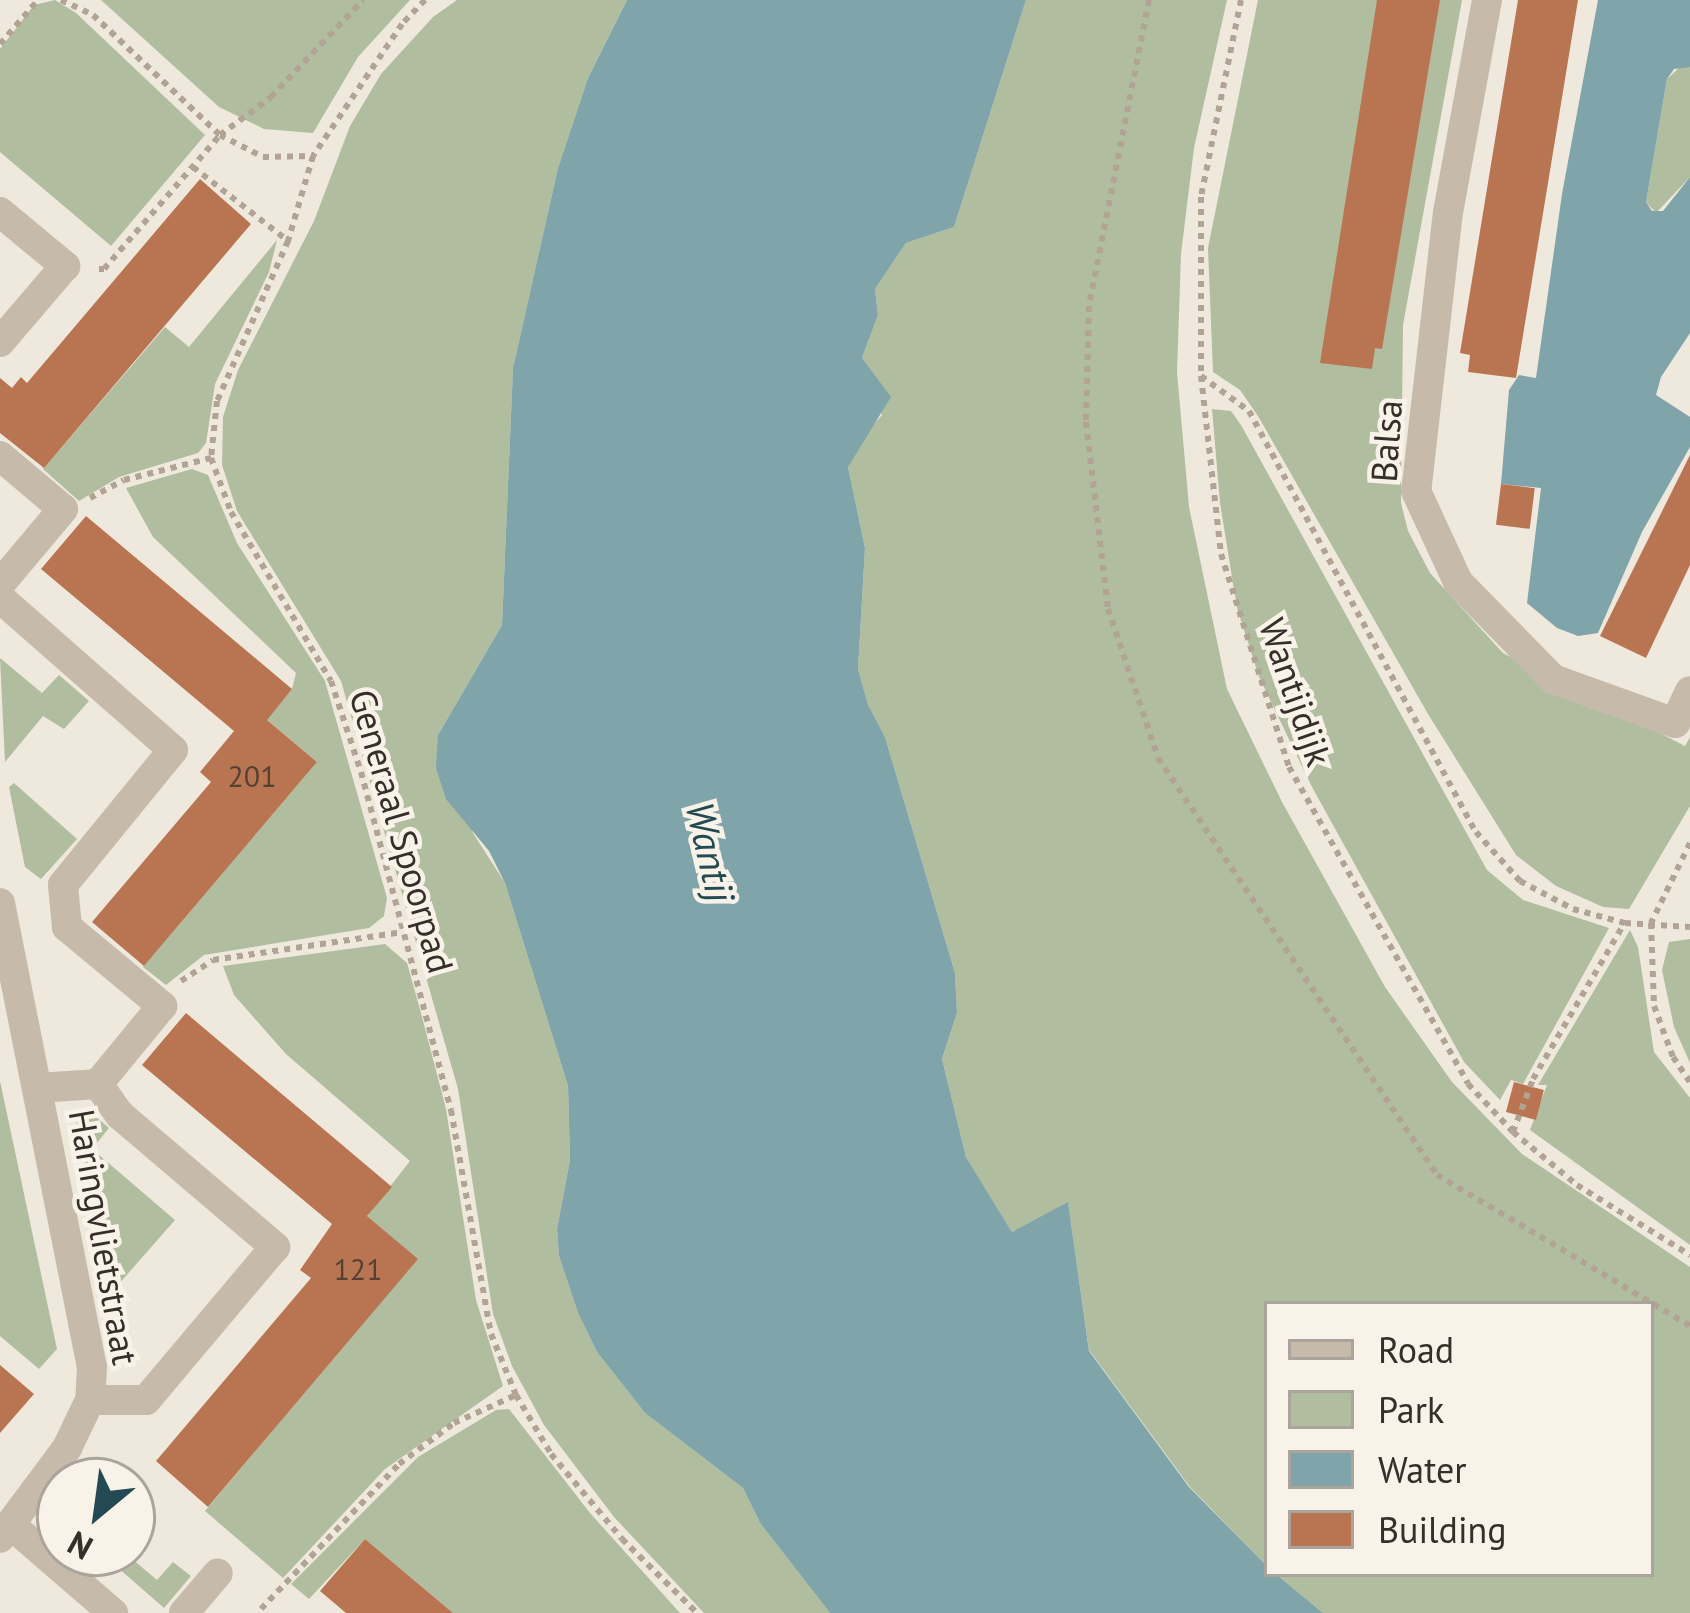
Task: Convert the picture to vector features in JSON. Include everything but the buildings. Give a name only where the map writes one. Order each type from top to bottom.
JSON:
[{"type":"street","name":"Balsa","points":[[1487,0],[1448,212],[1416,491],[1458,582],[1553,680],[1675,723],[1690,691]]},
{"type":"street","points":[[0,212],[65,266],[0,342]]},
{"type":"street","points":[[0,456],[63,509],[0,584]]},
{"type":"street","points":[[0,598],[173,750],[63,886],[67,927],[162,1006]]},
{"type":"street","name":"Haringvlietstraat","points":[[0,903],[12,1021],[38,1088],[92,1367],[90,1400],[68,1448],[6,1532]]},
{"type":"street","name":"Haringvlietstraat","points":[[38,1088],[98,1084],[162,1006]]},
{"type":"street","name":"Haringvlietstraat","points":[[90,1400],[146,1400],[275,1247],[120,1115],[98,1084]]},
{"type":"street","points":[[6,1532],[113,1613]]},
{"type":"street","points":[[184,1613],[218,1573]]},
{"type":"path","points":[[0,44],[38,0]]},
{"type":"path","points":[[61,0],[93,15],[220,135],[263,157],[313,156]]},
{"type":"path","points":[[65,266],[104,269],[220,135],[271,97],[363,0]]},
{"type":"path","name":"Generaal Spoorpad","points":[[425,0],[402,24],[313,156],[288,241],[217,401],[211,458],[231,512],[331,681],[451,1110],[491,1334],[516,1395],[551,1454],[622,1539],[697,1613]]},
{"type":"path","points":[[1149,0],[1089,307],[1086,422],[1108,609],[1158,758],[1437,1175],[1648,1301]]},
{"type":"path","name":"Wantijdijk","points":[[1240,0],[1201,197],[1201,376],[1221,554],[1289,767],[1468,1084],[1513,1132],[1577,1185],[1690,1256]]},
{"type":"path","points":[[193,167],[288,241]]},
{"type":"path","points":[[1201,376],[1250,411],[1476,832],[1520,881],[1573,909],[1624,923],[1690,927]]},
{"type":"path","points":[[63,509],[124,480],[211,458]]},
{"type":"path","points":[[1690,842],[1652,923],[1654,1006],[1673,1057],[1690,1082]]},
{"type":"path","points":[[1513,1132],[1533,1079],[1624,923]]},
{"type":"path","points":[[162,1006],[172,987],[213,960],[403,932]]},
{"type":"path","points":[[1654,1305],[1690,1326]]},
{"type":"path","points":[[261,1609],[399,1464],[454,1424],[516,1395]]},
{"type":"green space","points":[[55,0],[76,13],[205,135],[111,246],[0,152],[0,49],[34,5]]},
{"type":"green space","points":[[101,0],[410,0],[358,57],[313,133],[264,129],[219,107]]},
{"type":"green space","points":[[457,0],[627,0],[588,78],[558,168],[513,368],[502,625],[438,735],[473,833],[505,883],[568,1086],[570,1160],[557,1229],[559,1256],[578,1313],[597,1352],[645,1413],[743,1488],[760,1523],[830,1613],[704,1613],[614,1517],[544,1425],[512,1366],[493,1314],[458,1089],[341,681],[237,511],[222,465],[223,417],[238,370],[314,221],[350,126],[381,74],[433,17]]},
{"type":"green space","points":[[1026,0],[1227,0],[1194,148],[1181,254],[1177,372],[1189,507],[1227,689],[1282,802],[1385,987],[1452,1082],[1522,1154],[1690,1267],[1690,1613],[1323,1613],[1280,1577],[1654,1577],[1654,1301],[1264,1301],[1264,1563],[1190,1487],[1089,1350],[1068,1203],[1012,1232],[966,1157],[942,1059],[957,1013],[955,973],[885,737],[868,706],[858,669],[865,548],[848,467],[857,444],[882,415],[862,358],[878,315],[875,289],[906,243],[954,227]]},
{"type":"green space","points":[[1258,0],[1462,0],[1403,325],[1401,503],[1408,531],[1430,573],[1503,653],[1685,746],[1690,737],[1690,806],[1629,909],[1603,907],[1556,886],[1516,855],[1428,714],[1258,416],[1240,390],[1213,372],[1208,248]]},
{"type":"green space","points":[[1681,66],[1690,67],[1690,177],[1656,213],[1646,202],[1667,79]]},
{"type":"green space","points":[[277,240],[269,272],[215,384],[206,443],[198,453],[119,477],[79,501],[43,469],[165,327],[189,347]]},
{"type":"green space","points":[[1212,409],[1231,411],[1241,425],[1487,870],[1523,900],[1609,928],[1523,1084],[1511,1080],[1500,1100],[1464,1062],[1312,787],[1259,677],[1237,608],[1220,503]]},
{"type":"green space","points":[[192,469],[208,475],[237,543],[325,681],[387,898],[384,916],[369,928],[204,955],[166,985],[143,967],[317,762],[266,719],[292,689],[296,673],[153,537],[126,488]]},
{"type":"green space","points":[[0,658],[42,693],[59,675],[89,701],[64,729],[43,716],[5,762]]},
{"type":"green space","points":[[14,783],[77,839],[41,879],[25,867],[9,787]]},
{"type":"green space","points":[[1630,930],[1638,947],[1654,1052],[1690,1098],[1690,1245],[1530,1130],[1547,1085],[1538,1085]]},
{"type":"green space","points":[[1690,939],[1690,1063],[1674,1027],[1662,970],[1669,942]]},
{"type":"green space","points":[[385,944],[407,963],[421,1013],[446,1109],[476,1300],[503,1386],[385,1469],[283,1578],[205,1511],[417,1259],[367,1216],[410,1161],[286,1054],[234,995],[223,966]]},
{"type":"green space","points":[[0,1081],[57,1349],[39,1369],[0,1336]]},
{"type":"green space","points":[[87,1109],[109,1128],[92,1149],[175,1220],[117,1286],[109,1280],[76,1119]]},
{"type":"green space","points":[[509,1409],[590,1513],[680,1613],[453,1613],[365,1539],[309,1599],[291,1584],[418,1457],[496,1410]]},
{"type":"green space","points":[[173,1562],[191,1576],[164,1608],[128,1577],[157,1580]]},
{"type":"water","name":"Wantij","points":[[627,0],[1026,0],[954,227],[906,243],[875,289],[878,315],[862,358],[891,397],[848,467],[865,548],[858,669],[868,705],[885,737],[955,973],[957,1013],[942,1059],[966,1157],[1012,1232],[1068,1202],[1089,1351],[1189,1487],[1264,1563],[1264,1577],[1280,1577],[1323,1613],[830,1613],[760,1523],[743,1488],[645,1413],[597,1352],[578,1313],[559,1256],[557,1229],[570,1160],[568,1086],[505,883],[489,851],[446,799],[436,768],[438,735],[502,625],[513,368],[558,168],[588,78]]},
{"type":"water","points":[[1598,0],[1690,0],[1690,67],[1674,69],[1667,79],[1646,202],[1652,211],[1663,211],[1690,177],[1690,333],[1661,377],[1656,395],[1690,417],[1690,447],[1642,532],[1598,633],[1578,636],[1557,628],[1527,603],[1541,488],[1501,484],[1509,390],[1519,375],[1536,378],[1562,194]]}]
